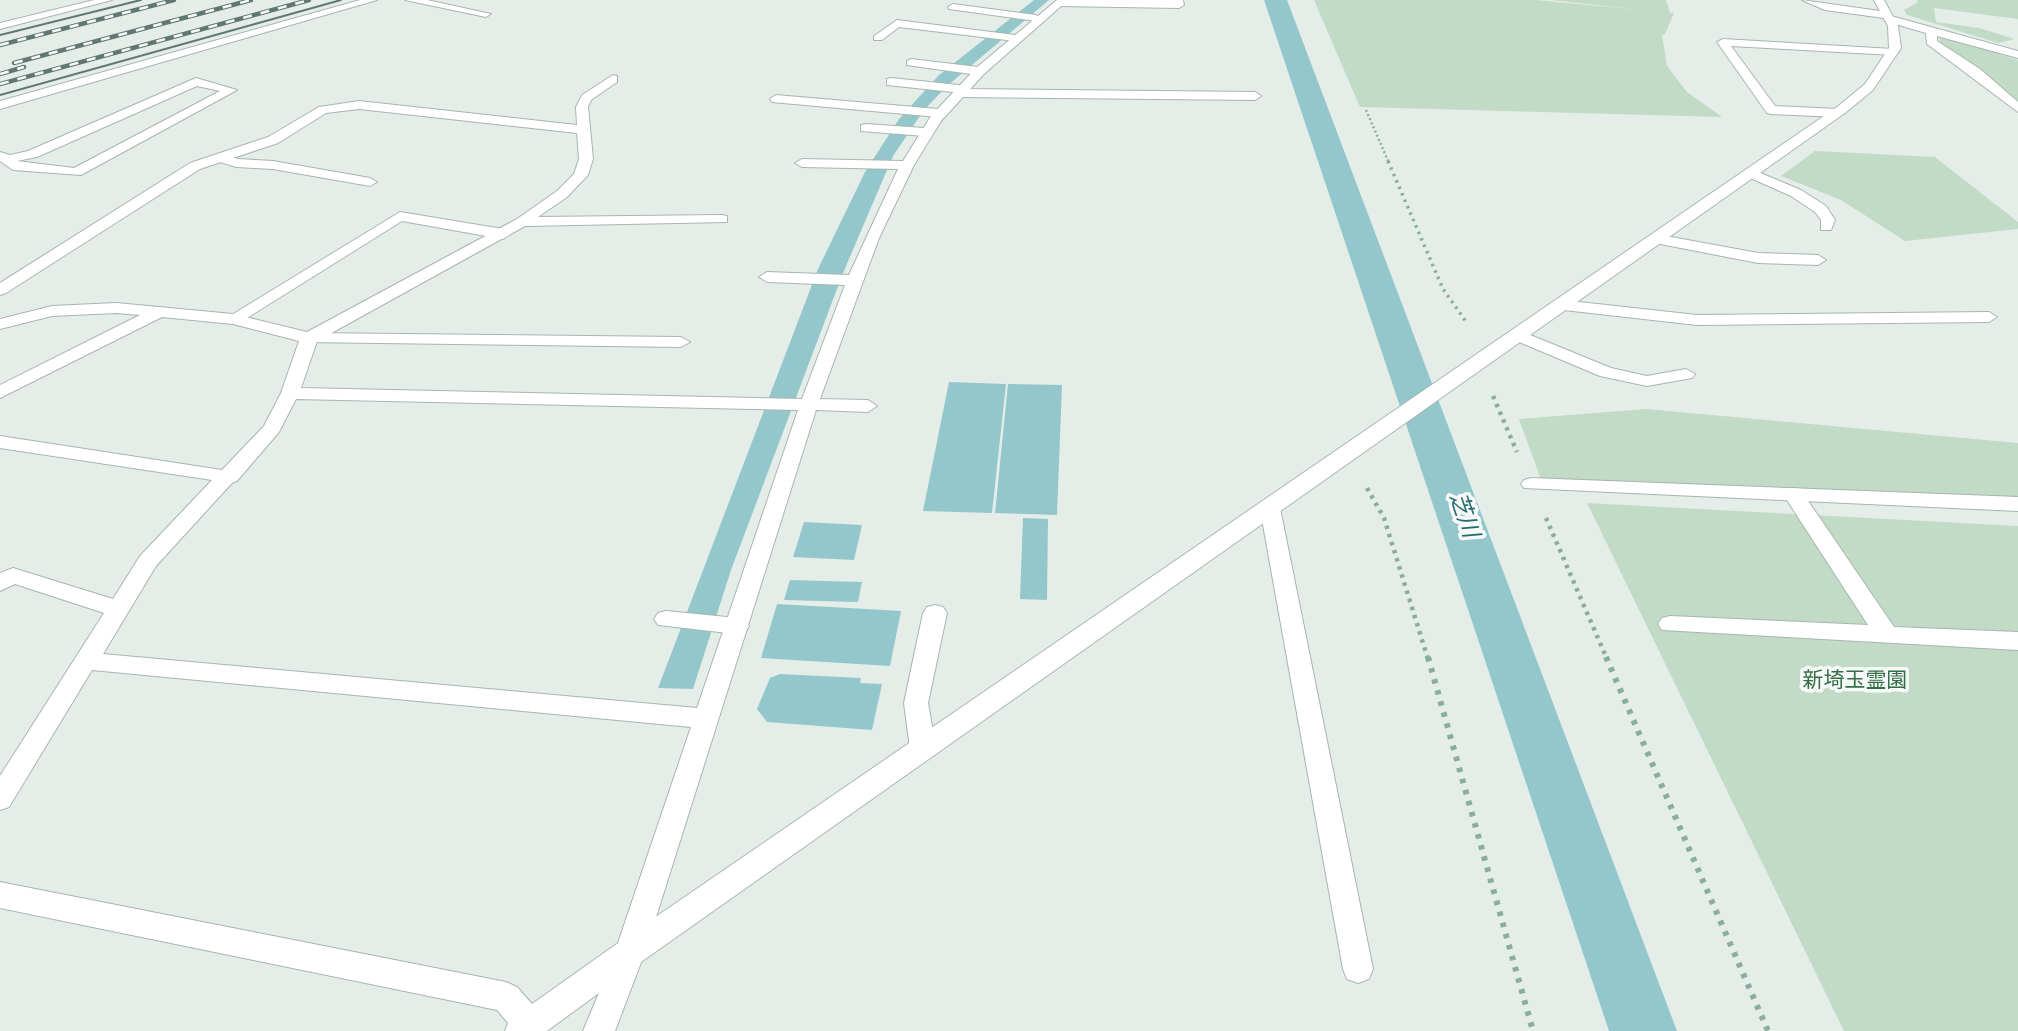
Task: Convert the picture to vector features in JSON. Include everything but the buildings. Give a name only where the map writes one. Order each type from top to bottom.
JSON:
[{"type":"street","points":[[0,26],[107,0]]},
{"type":"street","points":[[0,106],[372,0]]},
{"type":"street","points":[[410,0],[486,14]]},
{"type":"street","points":[[599,1031],[630,952],[809,403],[853,280],[925,132],[979,71],[1061,1],[1179,5],[1178,0]]},
{"type":"street","points":[[1807,0],[1829,8],[1883,6],[1932,31],[2018,55]]},
{"type":"street","points":[[0,895],[506,997],[525,1028],[630,952],[1838,113],[1870,87],[1895,48],[1883,6]]},
{"type":"street","points":[[953,8],[1038,19]]},
{"type":"street","points":[[878,38],[897,23],[1016,38]]},
{"type":"street","points":[[1932,31],[1931,42],[1976,72],[2018,108]]},
{"type":"street","points":[[1838,113],[1771,110],[1723,42],[1893,52]]},
{"type":"street","points":[[911,63],[979,71]]},
{"type":"street","points":[[0,799],[148,561],[230,477],[272,428],[290,393],[309,338],[503,233],[562,194],[581,175],[586,159],[582,107],[586,98],[613,79]]},
{"type":"street","points":[[197,82],[231,90],[76,172],[13,166],[4,158],[32,154],[197,82]]},
{"type":"street","points":[[891,82],[959,91],[1255,96]]},
{"type":"street","points":[[776,99],[940,113]]},
{"type":"street","points":[[0,290],[194,166],[273,140],[304,120],[339,106],[397,109],[584,130]]},
{"type":"street","points":[[872,128],[925,132]]},
{"type":"street","points":[[222,158],[236,163],[273,165],[370,182]]},
{"type":"street","points":[[802,163],[907,165]]},
{"type":"street","points":[[1751,173],[1796,193],[1821,209],[1828,220],[1826,227]]},
{"type":"street","points":[[233,319],[400,216],[503,233]]},
{"type":"street","points":[[522,222],[722,219]]},
{"type":"street","points":[[1656,239],[1758,258],[1818,260]]},
{"type":"street","points":[[767,277],[853,280]]},
{"type":"street","points":[[1561,305],[1697,320],[1989,317]]},
{"type":"street","points":[[0,324],[52,311],[116,308],[233,319],[309,338],[681,342]]},
{"type":"street","points":[[0,392],[162,311]]},
{"type":"street","points":[[1518,334],[1606,372],[1647,381],[1685,374]]},
{"type":"street","points":[[290,393],[868,406]]},
{"type":"street","points":[[0,442],[230,477]]},
{"type":"street","points":[[1531,484],[2018,504]]},
{"type":"street","points":[[1793,494],[1887,635]]},
{"type":"street","points":[[1270,508],[1358,969]]},
{"type":"street","points":[[0,583],[13,576],[119,609]]},
{"type":"street","points":[[923,749],[916,702],[934,613]]},
{"type":"street","points":[[666,619],[737,626]]},
{"type":"street","points":[[1670,624],[2018,641]]},
{"type":"street","points":[[87,661],[707,719]]},
{"type":"path","points":[[1366,110],[1443,289],[1458,313],[1494,351]]},
{"type":"path","points":[[1475,365],[1531,484],[1768,1031]]},
{"type":"path","points":[[1356,447],[1412,597],[1533,1031]]},
{"type":"green space","points":[[1314,0],[1536,0],[1641,10],[1551,0],[1666,0],[1670,13],[1674,13],[1665,34],[1662,35],[1667,66],[1687,92],[1722,117],[1360,107]]},
{"type":"green space","points":[[1917,0],[2018,0],[2018,19],[1934,8],[1936,22],[1979,28],[2015,39],[1998,43],[1907,15],[1904,10],[1917,3]]},
{"type":"green space","points":[[1939,35],[2018,60],[2018,102],[1940,43]]},
{"type":"green space","points":[[1815,151],[1935,157],[2018,222],[2018,229],[1905,241],[1841,200],[1781,176]]},
{"type":"green space","points":[[1646,409],[2018,443],[2018,498],[1541,480],[1519,419]]},
{"type":"green space","name":"新埼玉霊園","points":[[1587,503],[2018,526],[2018,1031],[1844,1031]]},
{"type":"water","points":[[1034,0],[1049,0],[947,86],[924,110],[893,156],[843,273],[731,570],[693,689],[658,688],[818,269],[865,172],[899,119],[939,75]]},
{"type":"water","name":"芝川","points":[[1264,0],[1287,0],[1677,1031],[1609,1031]]},
{"type":"water","points":[[949,382],[1006,384],[992,513],[923,511]]},
{"type":"water","points":[[1008,384],[1062,385],[1057,515],[995,513]]},
{"type":"water","points":[[1023,518],[1048,519],[1047,600],[1020,599]]},
{"type":"water","points":[[804,522],[862,525],[854,560],[793,557]]},
{"type":"water","points":[[790,580],[862,582],[858,602],[784,600]]},
{"type":"water","points":[[777,604],[901,611],[890,666],[761,658]]},
{"type":"water","points":[[780,674],[861,678],[860,683],[882,684],[872,730],[767,722],[757,709],[770,678]]},
{"type":"tram line","points":[[0,35],[141,0]]},
{"type":"tram line","points":[[0,95],[341,0]]},
{"type":"railway","points":[[0,45],[174,0]]},
{"type":"railway","points":[[14,63],[251,0]]},
{"type":"railway","points":[[0,84],[309,0]]},
{"type":"railway","points":[[0,74],[24,67]]}]
